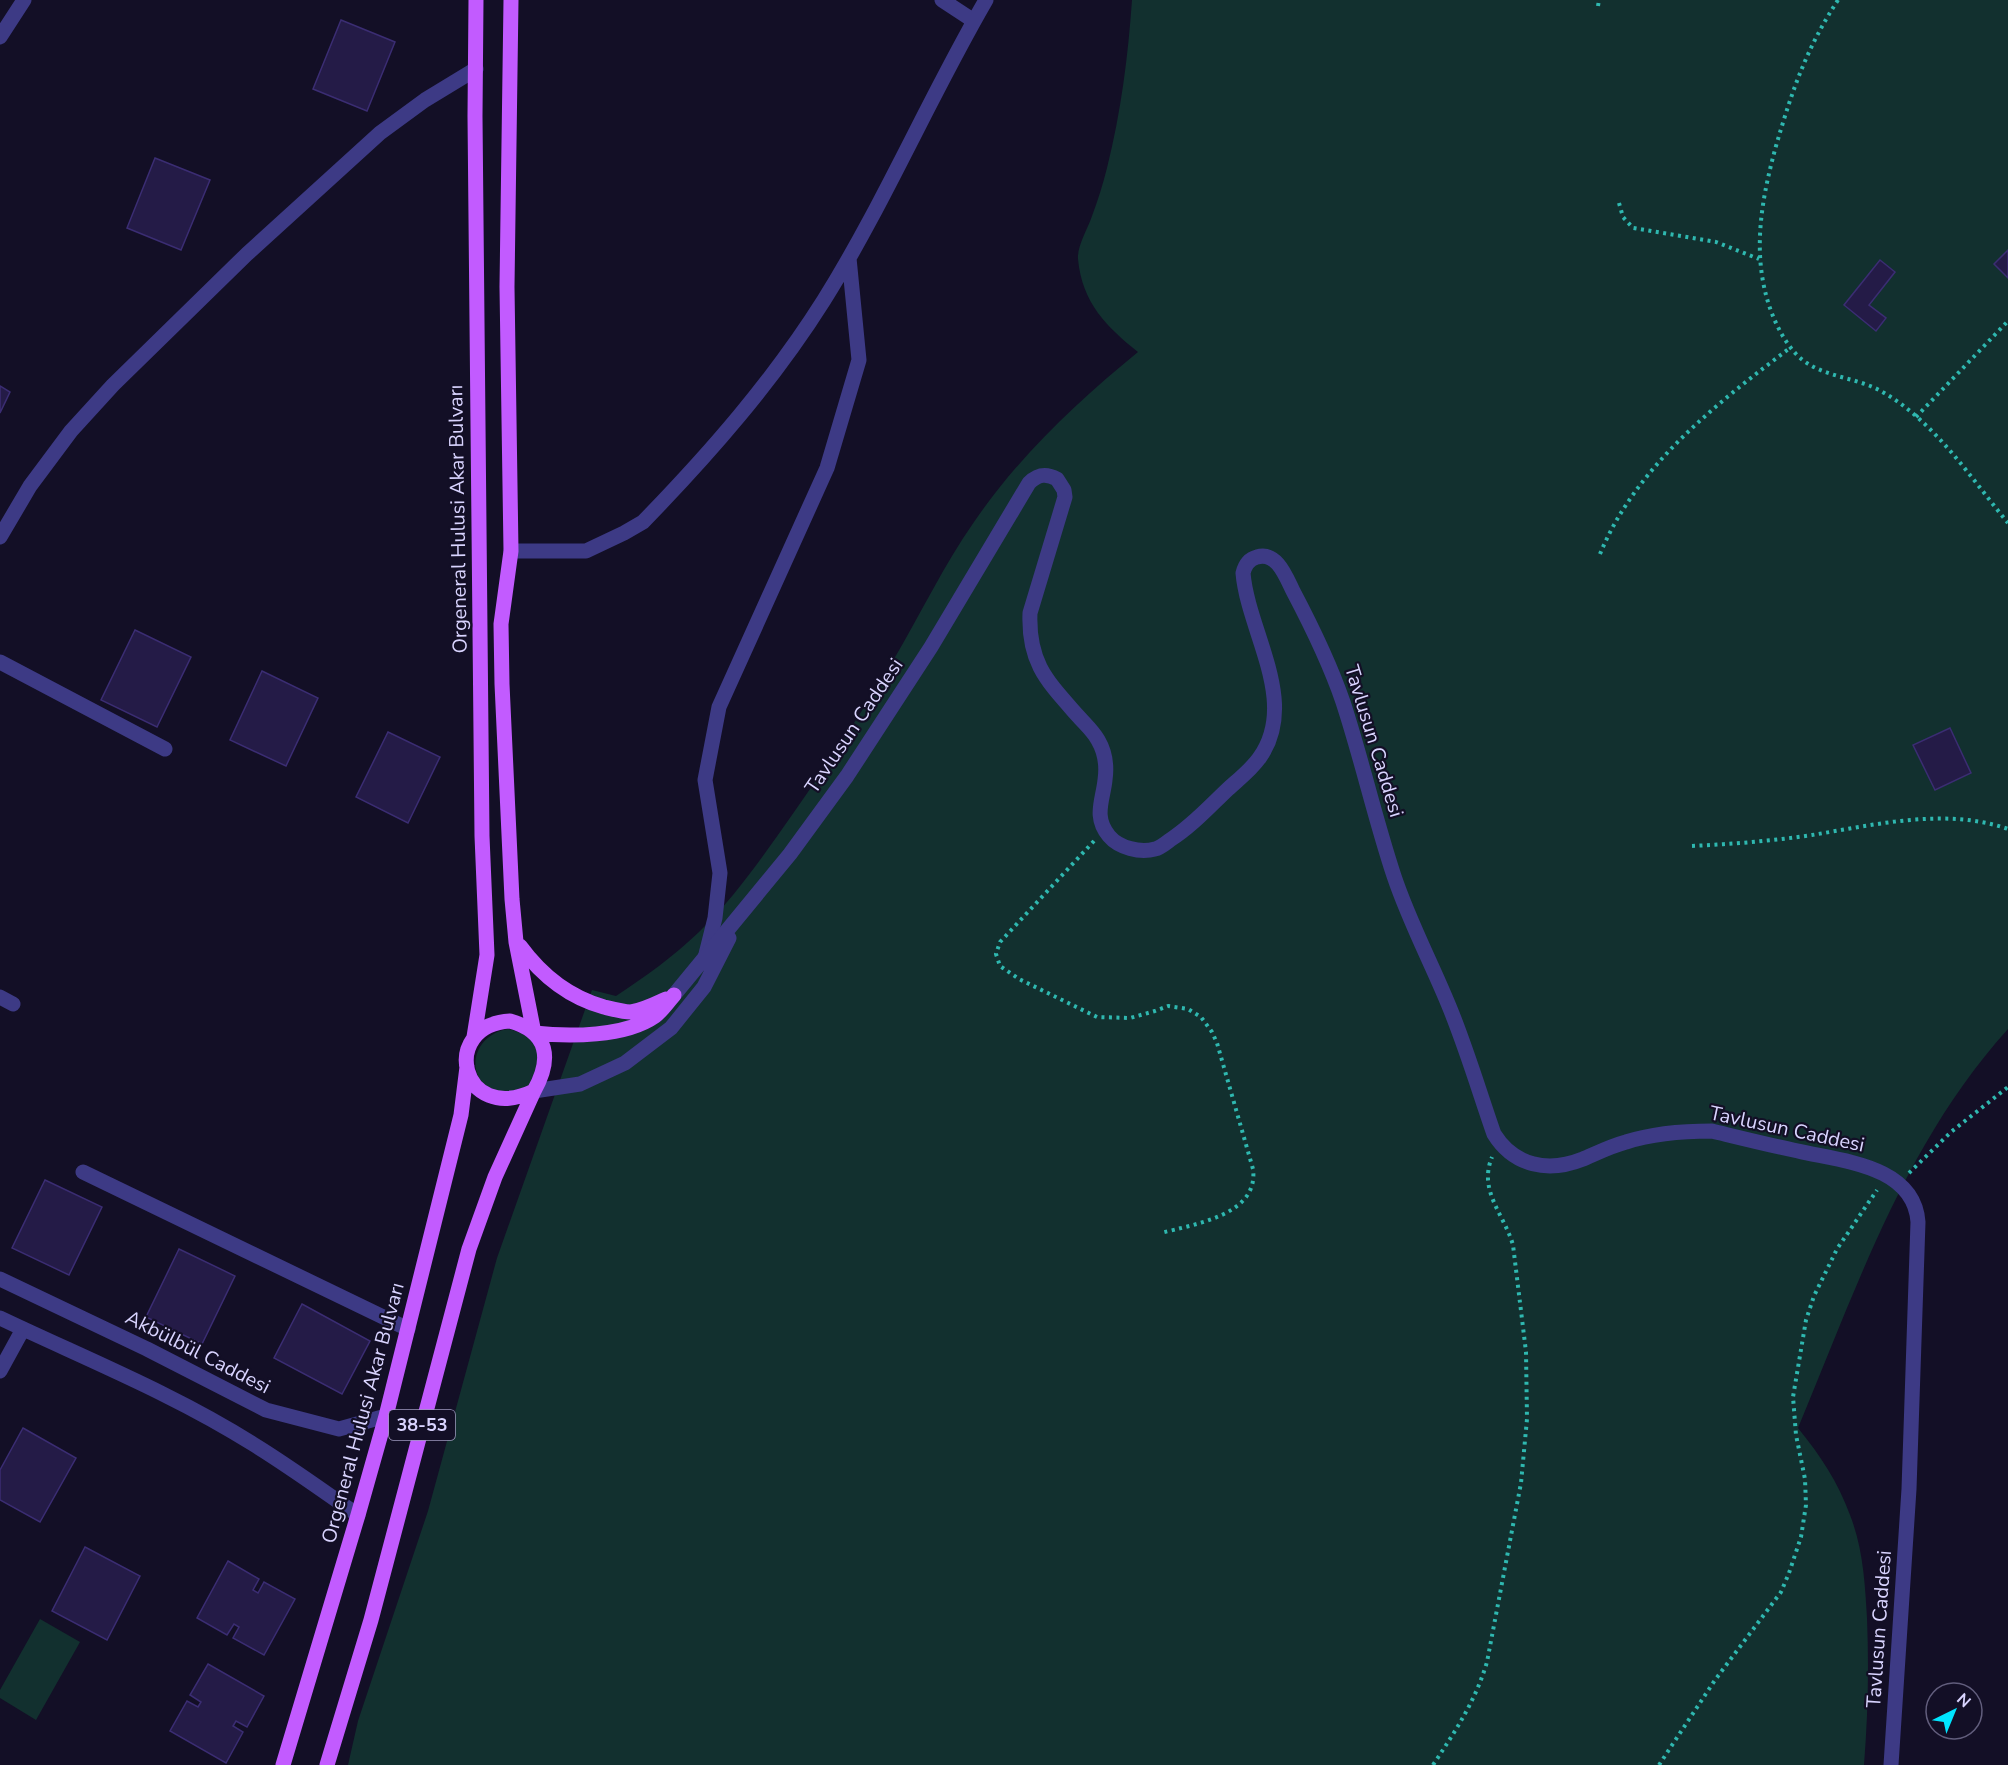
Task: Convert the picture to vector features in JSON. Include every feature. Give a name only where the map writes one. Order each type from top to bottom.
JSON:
[{"type":"main road","name":"Orgeneral Hulusi Akar Bulvarı","points":[[474,1037],[487,955],[482,825],[476,0]]},
{"type":"main road","points":[[511,0],[507,287],[511,551],[501,636],[506,799],[512,899],[516,942],[534,1033]]},
{"type":"main road","points":[[516,942],[546,977],[586,1002],[629,1012],[645,1009],[674,995]]},
{"type":"main road","points":[[534,1033],[563,1036],[606,1033],[639,1024],[655,1016],[674,995]]},
{"type":"main road","points":[[496,1022],[510,1022],[523,1025],[534,1033],[542,1045],[545,1058],[544,1070],[534,1091],[510,1100],[498,1100],[477,1089],[470,1079],[467,1050],[474,1037],[483,1028],[496,1022]]},
{"type":"main road","name":"Orgeneral Hulusi Akar Bulvarı","points":[[283,1765],[386,1416],[461,1115],[467,1067]]},
{"type":"main road","name":"38-53","points":[[327,1765],[371,1620],[469,1248],[495,1177],[534,1091]]},
{"type":"street","points":[[0,37],[24,0]]},
{"type":"street","points":[[942,0],[974,21]]},
{"type":"street","points":[[511,551],[586,551],[643,522],[692,472],[768,382],[849,258],[986,0]]},
{"type":"street","points":[[0,537],[30,486],[91,408],[247,254],[366,145],[425,100],[476,69]]},
{"type":"street","points":[[705,959],[715,918],[720,873],[705,780],[719,707],[827,468],[859,360],[849,258]]},
{"type":"street","name":"Tavlusun Caddesi","points":[[674,995],[801,839],[867,747],[1029,483],[1039,476],[1051,476],[1057,479],[1064,490],[1065,497],[1030,613],[1029,629],[1032,644],[1044,675],[1053,689],[1092,730],[1099,741],[1106,768],[1099,804],[1101,821],[1104,829],[1116,842],[1124,846],[1144,850],[1156,849],[1178,835],[1253,766],[1267,745],[1274,723],[1275,700],[1243,573],[1245,566],[1255,558],[1266,556],[1271,559],[1281,568],[1332,672],[1352,729],[1370,800],[1396,881],[1412,924],[1449,1006],[1494,1134],[1507,1152],[1524,1162],[1556,1165],[1582,1159],[1603,1149],[1647,1136],[1712,1131],[1818,1156],[1848,1160],[1893,1180],[1916,1205],[1918,1222],[1908,1510],[1891,1765]]},
{"type":"street","points":[[0,662],[165,749]]},
{"type":"street","name":"Tavlusun Caddesi","points":[[534,1091],[580,1084],[625,1062],[671,1028],[704,987],[718,964],[738,919]]},
{"type":"street","points":[[83,1172],[408,1329]]},
{"type":"street","name":"Akbülbül Caddesi","points":[[0,1279],[147,1349],[266,1410],[339,1429],[386,1416]]},
{"type":"street","points":[[0,1318],[139,1383],[252,1443],[358,1515]]},
{"type":"street","points":[[0,1371],[23,1329]]},
{"type":"path","points":[[1598,6],[1599,0]]},
{"type":"path","points":[[1838,0],[1811,47],[1786,111],[1764,194],[1758,239],[1766,299],[1778,327],[1791,348],[1806,363],[1816,369],[1878,390],[1916,417],[1941,440],[2008,524]]},
{"type":"path","points":[[1619,203],[1623,217],[1633,228],[1716,242],[1759,259]]},
{"type":"path","points":[[1916,417],[2008,321]]},
{"type":"path","points":[[1600,554],[1620,513],[1676,444],[1710,411],[1791,348]]},
{"type":"path","points":[[1692,846],[1760,841],[1863,825],[1939,818],[1997,825],[2008,829]]},
{"type":"path","points":[[1104,829],[1000,942],[996,954],[1000,966],[1019,978],[1096,1017],[1130,1018],[1168,1006],[1178,1006],[1195,1012],[1212,1032],[1253,1168],[1253,1186],[1246,1199],[1232,1210],[1192,1225],[1161,1233]]},
{"type":"path","points":[[1659,1765],[1715,1680],[1781,1592],[1790,1573],[1801,1537],[1806,1505],[1805,1479],[1796,1435],[1793,1397],[1806,1320],[1814,1296],[1837,1249],[1864,1208],[1893,1180],[2008,1087]]},
{"type":"path","points":[[1433,1765],[1466,1714],[1485,1671],[1525,1452],[1528,1386],[1513,1245],[1509,1230],[1491,1199],[1487,1180],[1490,1160],[1500,1143]]},
{"type":"green space","points":[[1132,0],[2008,0],[2008,1029],[1972,1073],[1940,1120],[1912,1169],[1863,1271],[1798,1428],[1821,1459],[1840,1491],[1861,1553],[1868,1655],[1864,1765],[348,1765],[358,1721],[428,1511],[497,1258],[592,990],[616,996],[680,949],[725,905],[770,846],[844,738],[894,659],[953,555],[991,498],[1030,452],[1071,410],[1138,352],[1098,313],[1085,289],[1078,259],[1079,248],[1098,198],[1112,147],[1123,84]]},
{"type":"green space","points":[[508,1029],[533,1041],[539,1056],[531,1084],[512,1093],[489,1088],[476,1071],[476,1060],[485,1040],[495,1033]]},
{"type":"green space","points":[[40,1619],[80,1642],[36,1720],[0,1698],[0,1690]]},
{"type":"building","points":[[341,20],[395,42],[367,111],[313,89]]},
{"type":"building","points":[[155,158],[210,180],[181,250],[127,228]]},
{"type":"building","points":[[2008,250],[2008,278],[1994,264]]},
{"type":"building","points":[[1880,260],[1895,272],[1869,305],[1886,318],[1876,331],[1844,305]]},
{"type":"building","points":[[0,386],[10,392],[0,413]]},
{"type":"building","points":[[135,630],[191,657],[157,727],[101,700]]},
{"type":"building","points":[[262,671],[318,698],[286,766],[230,740]]},
{"type":"building","points":[[1950,728],[1971,773],[1935,790],[1913,745]]},
{"type":"building","points":[[388,732],[440,757],[408,823],[356,797]]},
{"type":"building","points":[[45,1180],[102,1207],[69,1275],[12,1248]]},
{"type":"building","points":[[179,1249],[235,1276],[202,1344],[146,1317]]},
{"type":"building","points":[[302,1304],[370,1341],[342,1394],[274,1358]]},
{"type":"building","points":[[23,1428],[76,1458],[40,1522],[0,1500],[0,1470]]},
{"type":"building","points":[[85,1547],[140,1576],[107,1640],[52,1611]]},
{"type":"building","points":[[228,1561],[259,1579],[253,1590],[258,1593],[264,1582],[295,1599],[264,1655],[233,1638],[239,1627],[234,1624],[227,1635],[197,1618]]},
{"type":"building","points":[[208,1664],[264,1696],[247,1727],[236,1721],[233,1726],[243,1732],[226,1763],[170,1731],[187,1701],[198,1707],[201,1702],[190,1695]]}]
